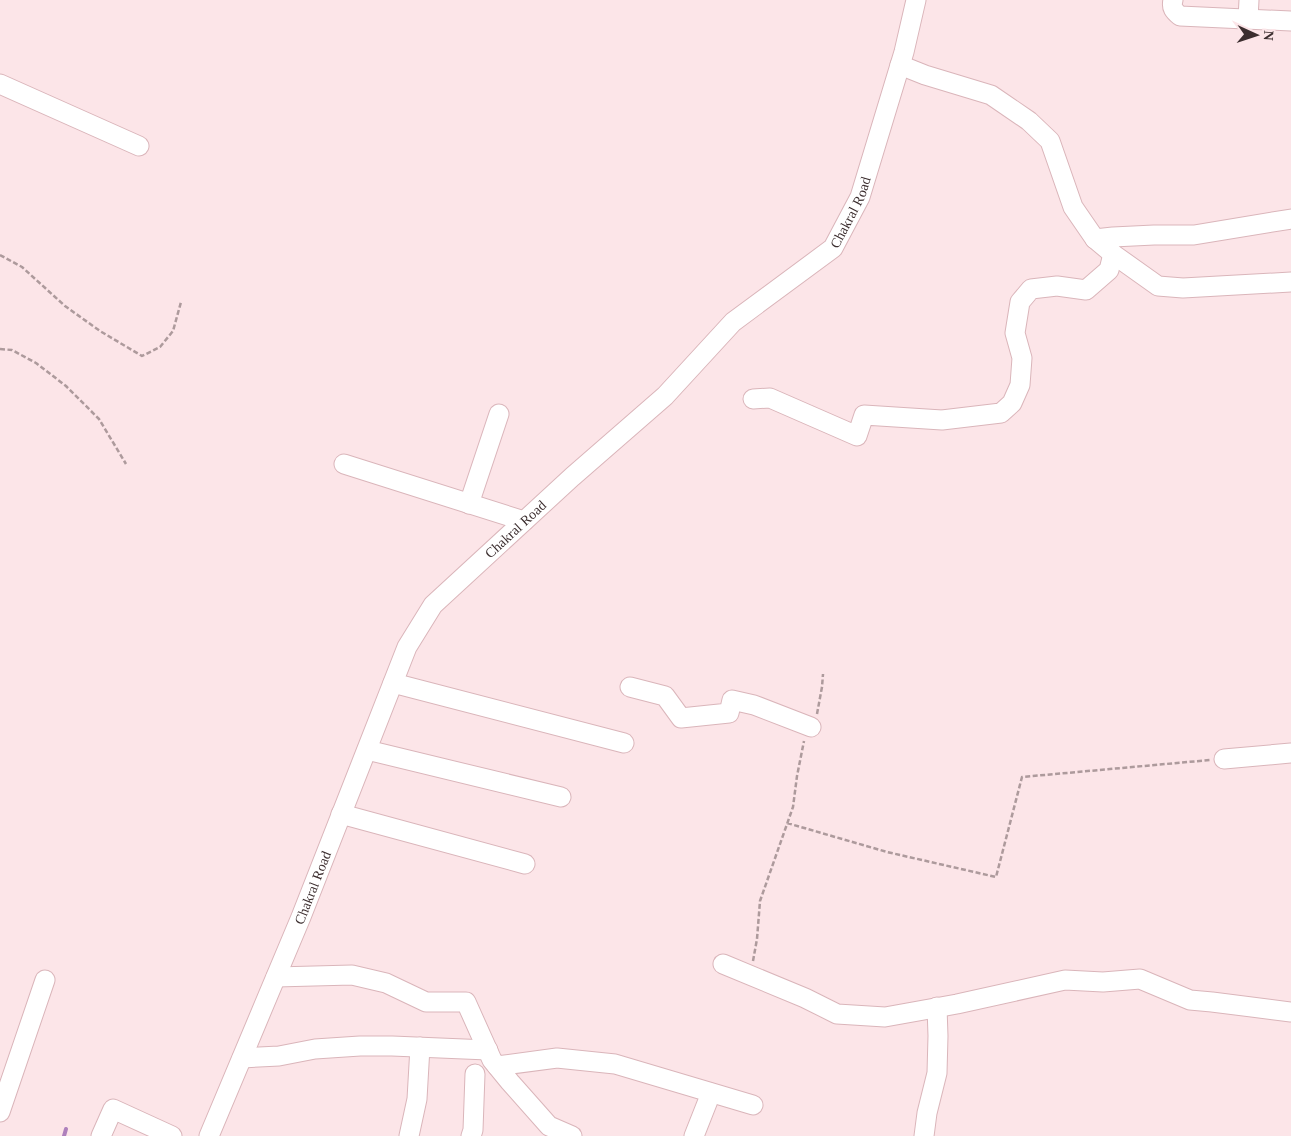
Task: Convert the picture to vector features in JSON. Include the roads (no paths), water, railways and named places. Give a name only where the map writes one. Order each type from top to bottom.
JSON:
[{"type":"street","name":"Chakral Road","points":[[209,1136],[276,977],[407,648],[433,605],[572,477],[665,396],[733,322],[833,248],[860,197],[900,65],[916,0]]},
{"type":"street","points":[[1173,0],[1174,11],[1180,16],[1291,21]]},
{"type":"street","points":[[1248,19],[1249,0]]},
{"type":"street","points":[[900,65],[925,76],[991,95],[1028,121],[1050,141],[1073,207],[1095,239],[1158,286],[1183,288],[1291,282]]},
{"type":"street","points":[[0,84],[139,146]]},
{"type":"street","points":[[1095,239],[1154,235],[1194,236],[1291,219]]},
{"type":"street","points":[[753,399],[770,398],[857,436],[864,414],[942,420],[1001,413],[1012,403],[1020,385],[1022,358],[1016,333],[1020,302],[1031,289],[1057,286],[1086,290],[1109,270],[1113,254]]},
{"type":"street","points":[[469,504],[499,414]]},
{"type":"street","points":[[344,464],[524,521]]},
{"type":"street","points":[[393,683],[624,743]]},
{"type":"street","points":[[630,687],[665,696],[681,718],[729,713],[732,700],[754,705],[811,727]]},
{"type":"street","points":[[367,750],[561,797]]},
{"type":"street","points":[[1224,759],[1291,753]]},
{"type":"street","points":[[341,814],[525,864]]},
{"type":"street","points":[[723,964],[805,998],[838,1014],[885,1017],[1065,980],[1103,982],[1140,979],[1190,1000],[1291,1012]]},
{"type":"street","points":[[276,977],[352,975],[386,983],[426,1002],[466,1002],[492,1058],[510,1082],[549,1126],[572,1136]]},
{"type":"street","points":[[0,1112],[5,1082],[45,980]]},
{"type":"street","points":[[924,1136],[927,1113],[937,1073],[937,1007]]},
{"type":"street","points":[[242,1058],[279,1056],[315,1049],[360,1046],[420,1047],[492,1058],[557,1058],[615,1064],[753,1106]]},
{"type":"street","points":[[409,1136],[417,1099],[420,1047]]},
{"type":"street","points":[[471,1136],[473,1130],[475,1074]]},
{"type":"street","points":[[694,1136],[711,1093]]},
{"type":"street","points":[[101,1136],[113,1109],[172,1136]]},
{"type":"waterway","points":[[64,1136],[66,1129]]}]
